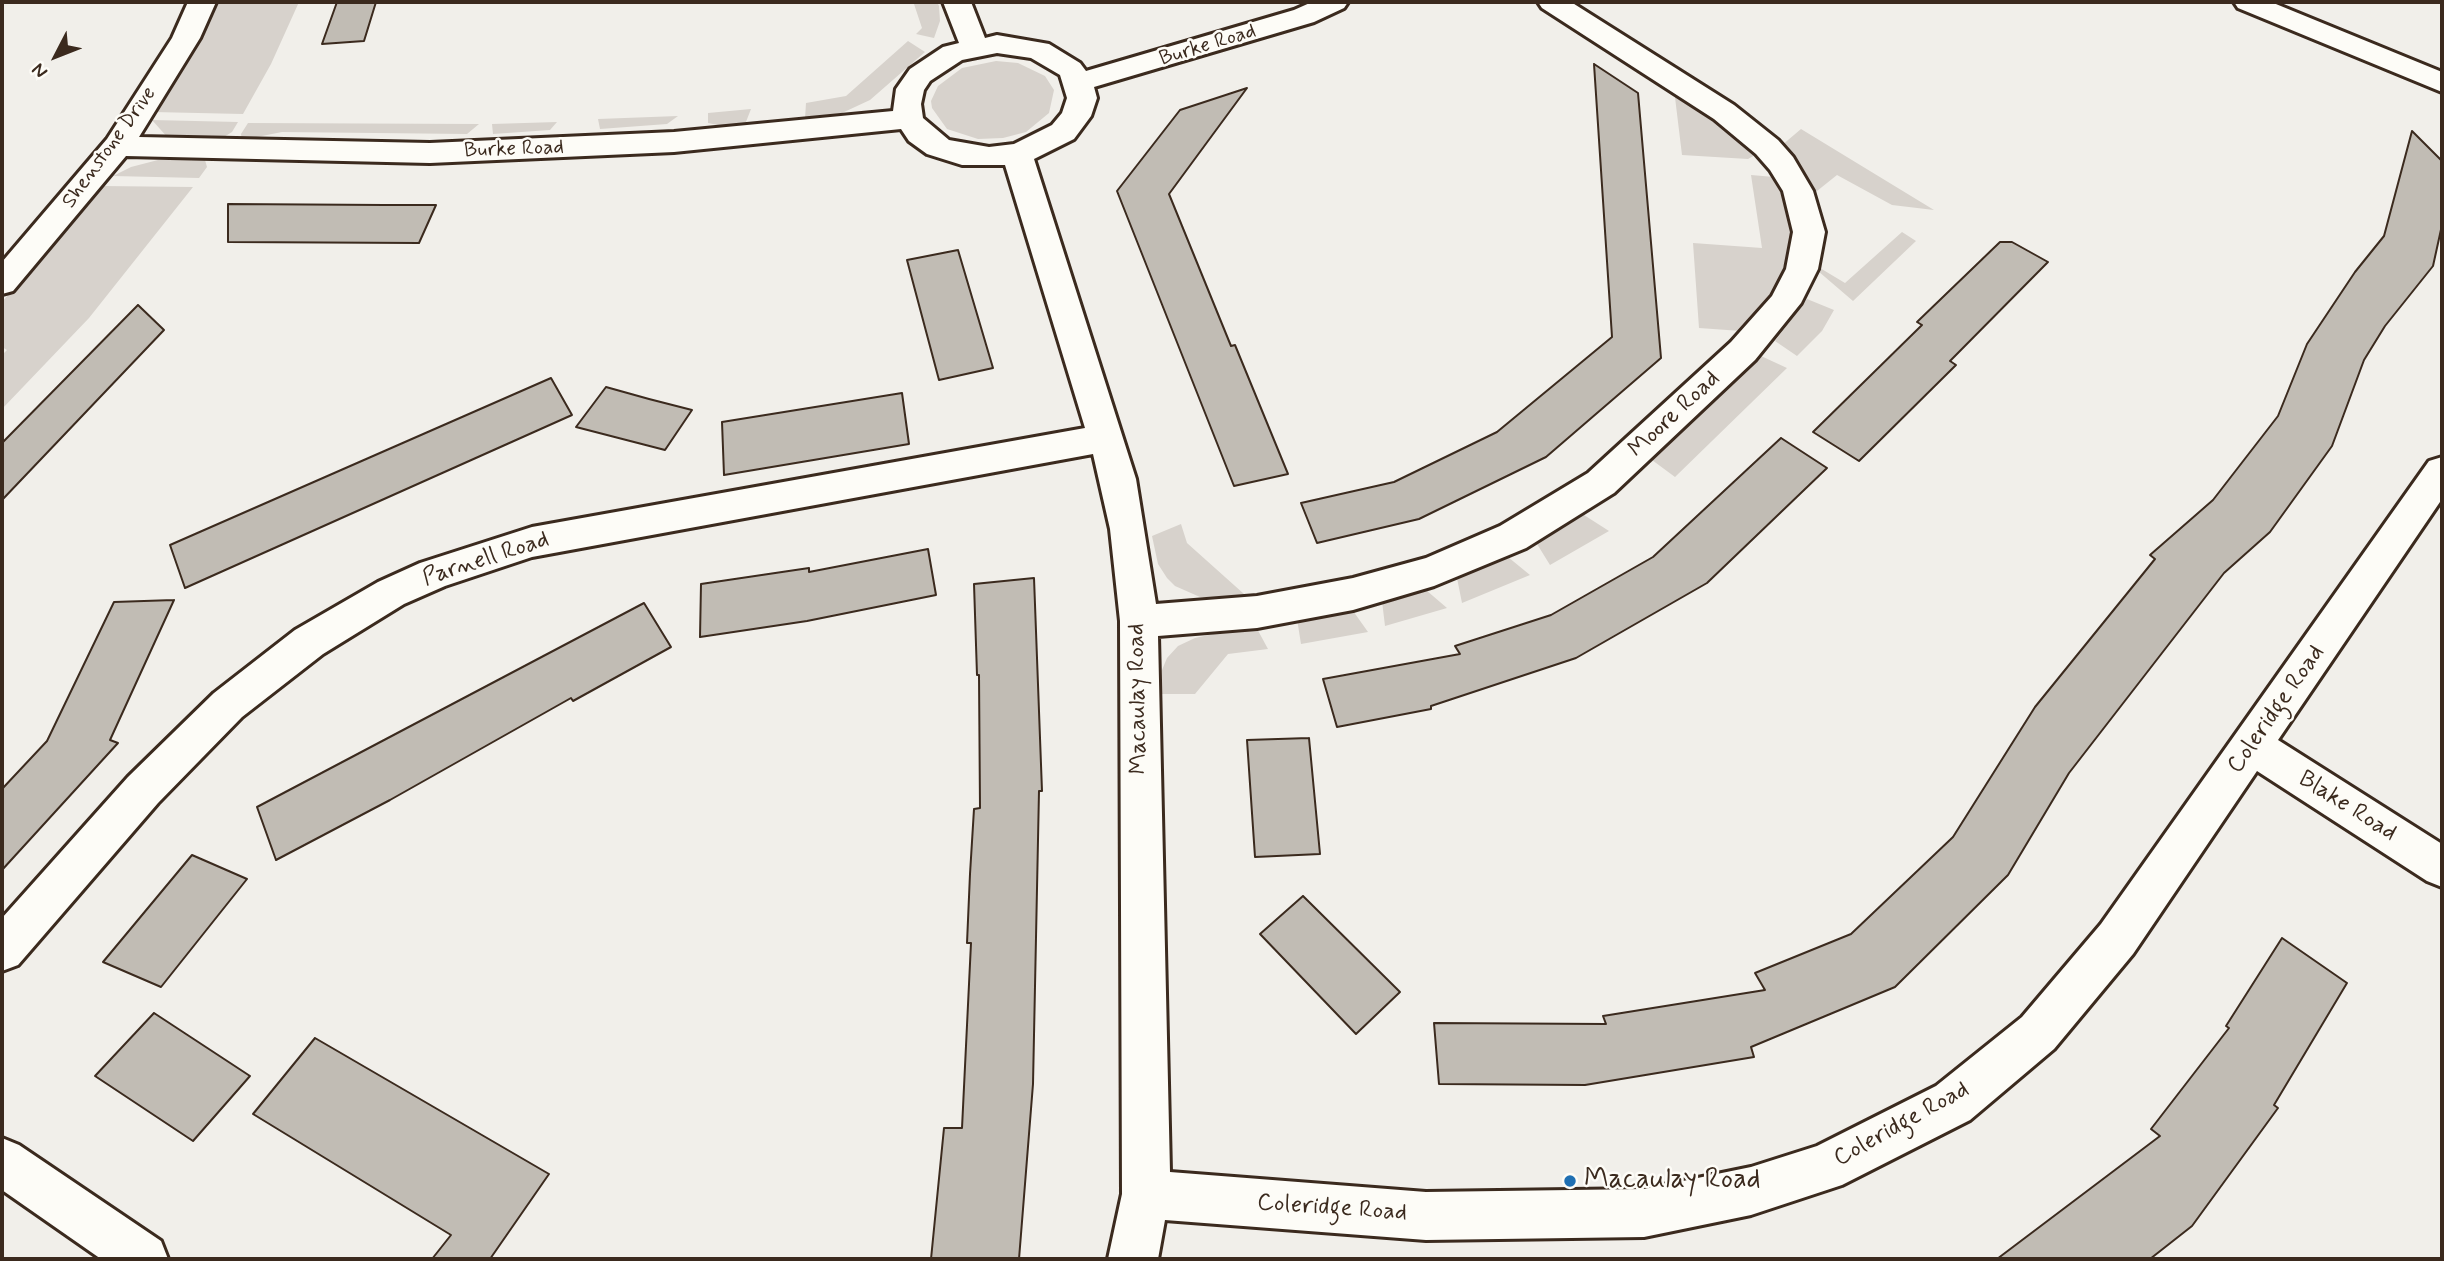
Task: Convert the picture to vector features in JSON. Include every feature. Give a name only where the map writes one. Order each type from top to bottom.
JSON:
[{"type":"street","name":"Shenstone Drive","points":[[2,283],[66,211],[118,146],[186,38],[202,2]]},
{"type":"street","points":[[957,2],[975,47]]},
{"type":"street","name":"Burke Road","points":[[1079,82],[1128,70],[1304,16],[1334,2]]},
{"type":"street","name":"Moore Road","points":[[1139,621],[1257,612],[1342,597],[1434,571],[1513,537],[1601,483],[1742,351],[1785,303],[1802,269],[1808,232],[1798,191],[1782,164],[1767,147],[1724,112],[1552,2]]},
{"type":"street","points":[[2248,2],[2442,83]]},
{"type":"street","points":[[1019,45],[1039,50],[1070,69],[1079,82],[1082,98],[1076,116],[1063,132],[1042,145],[1017,154],[989,157],[962,155],[938,147],[920,134],[909,119],[906,104],[910,89],[919,75],[953,53],[975,47],[1019,45]]},
{"type":"street","name":"Burke Road","points":[[118,146],[430,153],[650,144],[909,119]]},
{"type":"street","name":"Macaulay Road","points":[[1017,154],[1107,438],[1128,529],[1139,621],[1146,1194],[1133,1259]]},
{"type":"street","name":"Parnell Road","points":[[2,950],[161,771],[228,705],[309,642],[391,593],[433,574],[533,541],[1107,438]]},
{"type":"street","name":"Coleridge Road","points":[[1146,1194],[1426,1216],[1644,1213],[1751,1191],[1825,1168],[1953,1103],[2038,1033],[2117,939],[2442,471]]},
{"type":"street","name":"Blake Road","points":[[2252,746],[2442,867]]},
{"type":"street","points":[[2,1162],[143,1259]]},
{"type":"shaded area","points":[[215,2],[299,2],[271,64],[243,114],[153,112]]},
{"type":"shaded area","points":[[937,2],[939,6],[940,21],[934,38],[916,34],[922,28],[914,4]]},
{"type":"shaded area","points":[[908,41],[925,52],[870,100],[842,113],[805,119],[806,103],[846,96]]},
{"type":"shaded area","points":[[996,61],[1018,63],[1045,76],[1054,90],[1049,113],[1026,132],[1003,138],[978,139],[947,129],[932,108],[931,101],[938,86],[962,68]]},
{"type":"shaded area","points":[[1674,89],[1698,105],[1757,154],[1748,159],[1682,155]]},
{"type":"shaded area","points":[[751,109],[744,127],[733,128],[708,123],[708,113]]},
{"type":"shaded area","points":[[678,116],[667,124],[600,129],[598,119]]},
{"type":"shaded area","points":[[152,120],[238,122],[232,132],[219,140],[168,138]]},
{"type":"shaded area","points":[[557,122],[550,130],[493,134],[492,124]]},
{"type":"shaded area","points":[[248,123],[479,124],[467,134],[282,132],[242,140],[241,134]]},
{"type":"shaded area","points":[[1801,129],[1934,210],[1892,205],[1837,175],[1812,195],[1781,146]]},
{"type":"shaded area","points":[[158,160],[205,160],[207,167],[199,178],[113,176],[131,167]]},
{"type":"shaded area","points":[[1751,175],[1774,177],[1780,185],[1792,228],[1791,248],[1772,295],[1741,331],[1699,328],[1693,243],[1762,248]]},
{"type":"shaded area","points":[[102,186],[193,187],[89,318],[2,409],[2,355],[7,350],[2,347],[2,302]]},
{"type":"shaded area","points":[[1902,232],[1916,241],[1853,301],[1818,271],[1820,268],[1845,283]]},
{"type":"shaded area","points":[[1807,299],[1834,310],[1822,331],[1797,356],[1775,341]]},
{"type":"shaded area","points":[[1761,356],[1787,368],[1675,477],[1652,460]]},
{"type":"shaded area","points":[[1584,515],[1609,531],[1550,565],[1537,544]]},
{"type":"shaded area","points":[[1181,524],[1187,543],[1244,594],[1224,598],[1200,597],[1175,586],[1167,578],[1158,564],[1152,536]]},
{"type":"shaded area","points":[[1508,557],[1530,575],[1462,603],[1457,578]]},
{"type":"shaded area","points":[[1426,590],[1447,608],[1385,626],[1382,601]]},
{"type":"shaded area","points":[[1351,608],[1368,632],[1301,644],[1297,619]]},
{"type":"shaded area","points":[[1255,625],[1268,649],[1228,654],[1195,694],[1161,694],[1162,670],[1167,658],[1178,646],[1195,638]]},
{"type":"building","points":[[337,2],[376,2],[364,41],[322,44]]},
{"type":"building","points":[[1594,64],[1638,93],[1661,358],[1546,457],[1419,519],[1317,543],[1301,503],[1394,482],[1497,432],[1612,337]]},
{"type":"building","points":[[1247,88],[1169,194],[1231,346],[1235,345],[1288,474],[1234,486],[1117,191],[1180,110]]},
{"type":"building","points":[[2412,131],[2442,161],[2442,225],[2433,266],[2385,326],[2364,360],[2332,446],[2270,532],[2224,573],[2069,773],[2008,875],[1895,987],[1751,1047],[1754,1057],[1585,1085],[1439,1084],[1434,1023],[1606,1024],[1603,1016],[1765,990],[1755,973],[1851,934],[1953,837],[2035,707],[2155,559],[2150,555],[2213,500],[2278,416],[2307,344],[2355,272],[2384,236]]},
{"type":"building","points":[[228,204],[436,205],[419,243],[228,242]]},
{"type":"building","points":[[2000,242],[2012,242],[2048,262],[1950,361],[1956,365],[1859,461],[1813,432],[1922,325],[1917,322]]},
{"type":"building","points":[[958,250],[993,368],[939,380],[907,260]]},
{"type":"building","points":[[138,305],[164,330],[2,500],[2,443]]},
{"type":"building","points":[[551,378],[572,415],[185,588],[170,545]]},
{"type":"building","points":[[606,387],[692,410],[665,450],[576,427]]},
{"type":"building","points":[[902,393],[909,444],[724,475],[722,422]]},
{"type":"building","points":[[1781,438],[1827,468],[1707,583],[1576,658],[1431,706],[1431,709],[1337,727],[1323,679],[1460,654],[1455,646],[1551,615],[1653,557]]},
{"type":"building","points":[[928,549],[936,595],[807,621],[700,637],[701,584],[809,568],[809,572]]},
{"type":"building","points":[[1034,578],[1042,791],[1039,791],[1033,1084],[1019,1259],[931,1259],[944,1128],[962,1128],[971,943],[967,943],[970,874],[974,809],[980,808],[979,675],[974,584]]},
{"type":"building","points":[[174,600],[110,740],[118,743],[2,870],[2,789],[47,741],[114,602]]},
{"type":"building","points":[[644,603],[671,647],[573,701],[571,698],[390,800],[276,860],[257,807]]},
{"type":"building","points":[[1309,738],[1320,854],[1255,857],[1247,740]]},
{"type":"building","points":[[192,855],[247,879],[161,987],[103,962]]},
{"type":"building","points":[[1303,896],[1400,992],[1356,1034],[1260,934]]},
{"type":"building","points":[[2282,938],[2347,983],[2274,1105],[2278,1108],[2192,1226],[2150,1259],[1997,1259],[2160,1136],[2151,1129],[2229,1028],[2226,1026]]},
{"type":"building","points":[[154,1013],[250,1076],[193,1141],[95,1076]]},
{"type":"building","points":[[315,1038],[549,1174],[490,1259],[432,1259],[451,1235],[253,1114]]},
{"type":"place","name":"Macaulay Road","points":[[1570,1181]]}]
